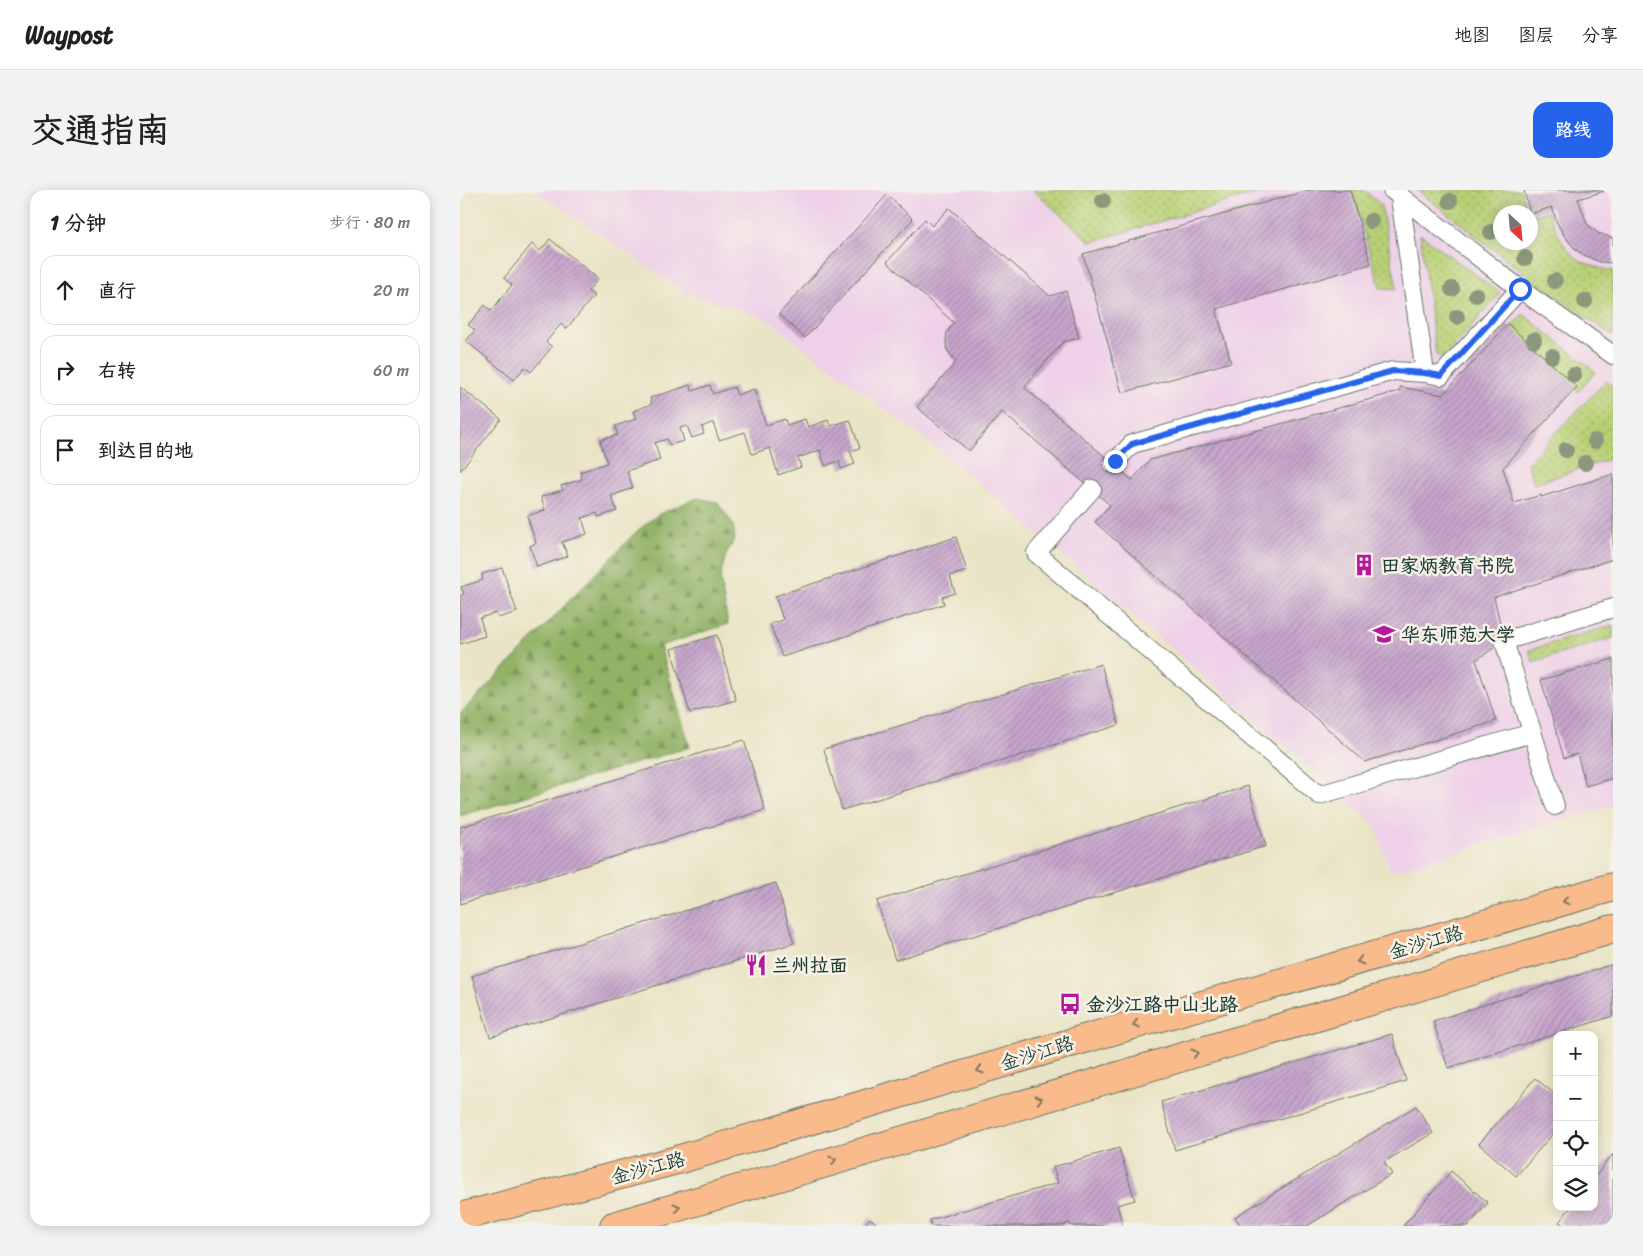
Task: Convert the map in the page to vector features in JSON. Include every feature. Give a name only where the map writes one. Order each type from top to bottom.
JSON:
[{"type":"main road","name":"金沙江路","points":[[460,1217],[678,1160],[1084,1039],[1613,887]]},
{"type":"main road","points":[[614,1226],[1613,929]]},
{"type":"lane","points":[[1397,192],[1520,289],[1613,354]]},
{"type":"lane","points":[[1397,192],[1425,373]]},
{"type":"lane","points":[[1113,464],[1132,444],[1393,371],[1441,376],[1520,289]]},
{"type":"lane","points":[[1092,489],[1036,553],[1318,795],[1532,733]]},
{"type":"lane","points":[[1555,806],[1504,640],[1613,608]]},
{"type":"shaded area","name":"华东师范大学","points":[[535,190],[1613,190],[1613,805],[1391,872],[1374,823],[955,462],[767,319],[685,292]]},
{"type":"green space","points":[[1033,190],[1267,190],[1091,242]]},
{"type":"green space","points":[[1352,190],[1364,190],[1381,205],[1397,289],[1380,288]]},
{"type":"green space","points":[[1417,190],[1521,190],[1525,205],[1493,205],[1493,249]]},
{"type":"green space","points":[[1548,211],[1564,245],[1576,257],[1603,269],[1613,270],[1613,336],[1530,278],[1494,250],[1538,250],[1538,214]]},
{"type":"green space","points":[[1420,234],[1500,293],[1444,358],[1436,355]]},
{"type":"green space","points":[[1523,314],[1596,372],[1578,392],[1509,329]]},
{"type":"green space","points":[[1606,381],[1613,386],[1613,458],[1534,484],[1527,463]]},
{"type":"green space","points":[[697,498],[717,502],[733,524],[735,539],[726,555],[720,577],[728,624],[660,646],[690,747],[460,816],[460,714],[637,531],[659,514]]},
{"type":"green space","points":[[1613,625],[1613,638],[1533,662],[1529,650]]},
{"type":"building","points":[[1309,190],[1350,190],[1371,264],[1216,309],[1231,362],[1122,393],[1083,254]]},
{"type":"building","points":[[1524,190],[1608,190],[1578,199],[1587,224],[1598,233],[1613,238],[1613,263],[1600,262],[1576,250],[1557,223],[1552,207],[1538,211],[1538,205],[1528,205]]},
{"type":"building","points":[[887,195],[913,219],[805,338],[779,314]]},
{"type":"building","points":[[949,208],[1050,296],[1066,291],[1079,338],[1063,342],[1024,387],[1132,480],[1150,460],[1400,391],[1400,387],[1443,395],[1508,324],[1577,387],[1503,468],[1514,503],[1541,495],[1541,497],[1613,474],[1613,559],[1494,597],[1504,641],[1476,660],[1496,721],[1365,762],[1095,522],[1110,505],[1002,412],[969,451],[917,407],[956,362],[947,350],[946,340],[947,332],[954,323],[887,262],[925,219],[932,226]]},
{"type":"building","points":[[550,239],[598,279],[588,291],[594,296],[566,329],[561,324],[546,342],[552,347],[531,372],[525,367],[514,380],[466,341],[475,330],[468,325],[485,305],[491,311],[512,285],[504,278],[532,244],[540,251]]},
{"type":"building","points":[[690,385],[692,391],[710,385],[713,394],[734,387],[737,395],[754,389],[766,425],[785,419],[787,425],[805,419],[808,427],[828,420],[830,426],[850,420],[860,448],[850,451],[855,464],[841,469],[839,461],[825,466],[820,450],[798,458],[801,467],[778,475],[770,448],[752,454],[745,432],[719,440],[713,422],[702,427],[704,434],[692,438],[687,426],[680,428],[684,441],[669,445],[667,439],[655,443],[660,460],[627,471],[633,488],[611,496],[617,511],[598,517],[597,513],[582,518],[587,534],[562,542],[568,556],[537,567],[530,546],[536,543],[527,516],[545,510],[541,497],[563,490],[561,486],[582,479],[580,472],[607,463],[600,440],[618,435],[615,426],[636,419],[633,411],[652,404],[650,398]]},
{"type":"building","points":[[460,387],[501,419],[460,471]]},
{"type":"building","points":[[956,537],[967,571],[950,576],[955,593],[942,597],[944,604],[782,657],[770,624],[783,620],[775,596]]},
{"type":"building","points":[[502,568],[517,612],[498,618],[496,613],[480,618],[485,636],[460,644],[460,596],[464,594],[461,587],[483,580],[482,574]]},
{"type":"building","points":[[717,635],[736,700],[690,713],[671,649]]},
{"type":"building","points":[[1613,659],[1613,778],[1586,786],[1577,754],[1564,758],[1541,680]]},
{"type":"building","points":[[1101,664],[1119,725],[842,810],[824,749]]},
{"type":"building","points":[[744,740],[765,810],[460,904],[460,827]]},
{"type":"building","points":[[1248,786],[1266,846],[895,960],[877,901]]},
{"type":"building","points":[[776,883],[794,943],[490,1037],[472,976]]},
{"type":"building","points":[[1613,964],[1613,1016],[1565,1031],[1553,1031],[1553,1035],[1448,1068],[1433,1021]]},
{"type":"building","points":[[1392,1034],[1406,1081],[1175,1150],[1161,1102]]},
{"type":"building","points":[[1535,1078],[1553,1093],[1553,1134],[1516,1176],[1479,1144]]},
{"type":"building","points":[[1416,1106],[1433,1133],[1384,1162],[1392,1174],[1307,1226],[1241,1226],[1235,1217]]},
{"type":"building","points":[[1119,1148],[1135,1200],[1117,1205],[1123,1226],[1071,1226],[1070,1223],[1061,1226],[931,1226],[930,1220],[1058,1183],[1053,1167]]},
{"type":"building","points":[[1613,1154],[1613,1226],[1565,1226],[1559,1222],[1568,1211],[1598,1211],[1598,1173]]},
{"type":"building","points":[[1451,1171],[1488,1203],[1468,1226],[1403,1226]]},
{"type":"building","points":[[870,1218],[879,1226],[863,1226]]},
{"type":"place","name":"田家炳教育书院","points":[[1364,565]]},
{"type":"place","name":"华东师范大学","points":[[1384,634]]},
{"type":"place","name":"兰州拉面","points":[[756,965]]},
{"type":"place","name":"金沙江路中山北路","points":[[1070,1004]]},
{"type":"route","points":[[1115,461],[1132,444],[1393,371],[1441,376],[1520,289]]}]
